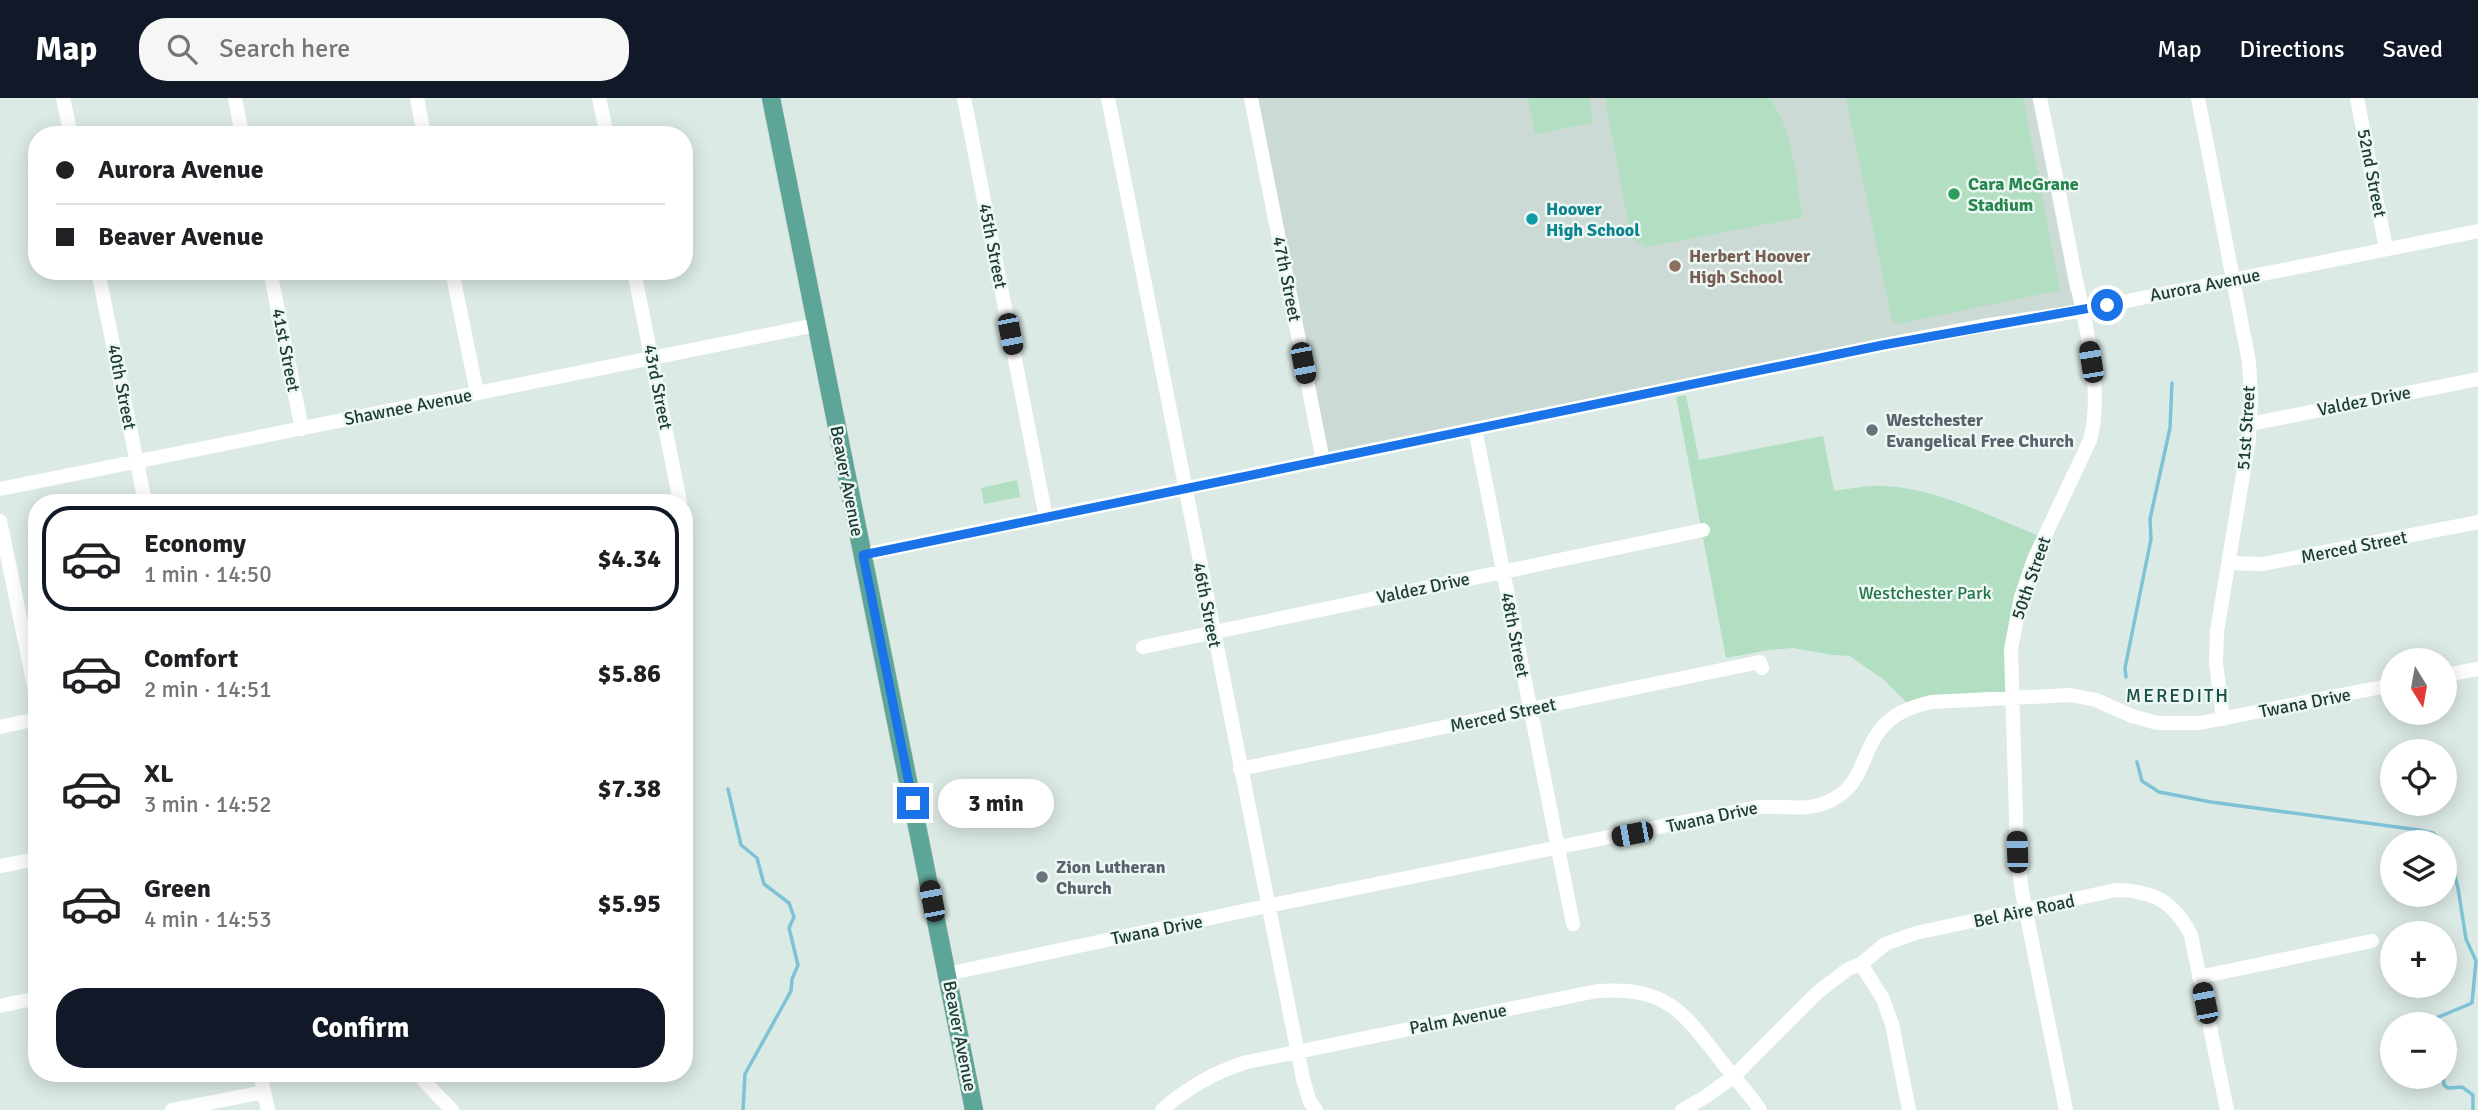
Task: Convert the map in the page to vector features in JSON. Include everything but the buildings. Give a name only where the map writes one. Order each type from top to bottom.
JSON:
[{"type":"main road","name":"Beaver Avenue","points":[[771,98],[974,1110]]},
{"type":"street","points":[[63,98],[69,126]]},
{"type":"street","points":[[235,98],[240,126]]},
{"type":"street","points":[[416,98],[422,126]]},
{"type":"street","points":[[599,98],[605,126]]},
{"type":"street","name":"45th Street","points":[[964,98],[1046,518]]},
{"type":"street","name":"46th Street","points":[[1108,98],[1267,906],[1303,1079],[1310,1102],[1316,1110]]},
{"type":"street","name":"47th Street","points":[[1251,98],[1323,461]]},
{"type":"street","name":"50th Street","points":[[2040,98],[2082,310],[2096,400],[2090,440],[2034,559],[2021,597],[2011,649],[2017,852],[2066,1110]]},
{"type":"street","name":"51st Street","points":[[2198,98],[2249,362],[2250,424],[2217,631],[2216,663],[2223,719]]},
{"type":"street","name":"52nd Street","points":[[2357,98],[2386,249]]},
{"type":"street","name":"Aurora Avenue","points":[[863,555],[1963,329],[2082,310],[2478,231]]},
{"type":"street","name":"40th Street","points":[[100,280],[143,494]]},
{"type":"street","name":"41st Street","points":[[272,280],[302,429]]},
{"type":"street","points":[[454,280],[477,393]]},
{"type":"street","name":"43rd Street","points":[[636,280],[678,494]]},
{"type":"street","name":"Shawnee Avenue","points":[[0,489],[816,325]]},
{"type":"street","name":"Valdez Drive","points":[[2250,424],[2478,379]]},
{"type":"street","name":"48th Street","points":[[1475,429],[1573,924]]},
{"type":"street","points":[[0,521],[28,657]]},
{"type":"street","name":"Merced Street","points":[[2229,563],[2276,562],[2478,522]]},
{"type":"street","name":"Valdez Drive","points":[[1143,646],[1703,530]]},
{"type":"street","name":"Merced Street","points":[[1240,769],[1760,662],[1762,668]]},
{"type":"street","points":[[2457,672],[2478,668]]},
{"type":"street","name":"Twana Drive","points":[[947,974],[1758,807],[1774,805],[1798,808],[1824,803],[1837,797],[1856,778],[1879,730],[1900,712],[1931,702],[2070,695],[2096,699],[2132,716],[2171,724],[2223,719],[2380,687]]},
{"type":"street","points":[[0,727],[28,721]]},
{"type":"street","points":[[0,866],[28,861]]},
{"type":"street","name":"Bel Aire Road","points":[[1682,1110],[1733,1077],[1818,992],[1847,969],[1861,964],[1885,944],[1916,933],[2116,890],[2149,894],[2167,903],[2182,917],[2191,935],[2199,976]]},
{"type":"street","points":[[2227,1110],[2199,976],[2372,941]]},
{"type":"street","points":[[1861,964],[1883,999],[1892,1024],[1909,1110]]},
{"type":"street","name":"Palm Avenue","points":[[1162,1110],[1198,1082],[1221,1070],[1298,1051],[1597,991],[1623,989],[1651,994],[1674,1006],[1691,1022],[1760,1110]]},
{"type":"street","points":[[0,1006],[28,1000]]},
{"type":"street","points":[[262,1082],[268,1110]]},
{"type":"street","points":[[425,1082],[452,1110]]},
{"type":"street","points":[[172,1110],[264,1092]]},
{"type":"shaded area","name":"Herbert Hoover High School","points":[[1251,98],[2032,98],[2070,291],[2079,294],[2082,310],[1323,461]]},
{"type":"green space","points":[[1528,98],[1589,98],[1593,123],[1535,134]]},
{"type":"green space","points":[[1605,98],[1769,98],[1789,139],[1803,217],[1646,247],[1631,238]]},
{"type":"green space","name":"Cara McGrane Stadium","points":[[1846,98],[2023,98],[2060,290],[1897,324],[1892,320]]},
{"type":"green space","name":"Westchester Park","points":[[1686,395],[1699,460],[1823,436],[1834,491],[1877,486],[1923,492],[1965,505],[2044,538],[2021,597],[2012,697],[1911,707],[1884,680],[1850,656],[1793,648],[1726,658],[1676,397]]},
{"type":"green space","points":[[1017,480],[1020,497],[984,504],[981,488]]},
{"type":"waterway","points":[[2126,677],[2125,668],[2151,539],[2150,519],[2170,428],[2172,383]]},
{"type":"waterway","points":[[2137,762],[2142,781],[2159,792],[2211,802],[2419,830]]},
{"type":"waterway","points":[[728,789],[741,845],[757,858],[764,884],[789,903],[794,917],[789,928],[798,965],[792,979],[791,991],[745,1074],[743,1110]]},
{"type":"waterway","points":[[2451,1012],[2472,1003],[2476,961],[2466,939],[2457,884]]},
{"type":"waterway","points":[[2457,1087],[2462,1087],[2473,1095],[2473,1110]]},
{"type":"place","name":"Cara McGrane Stadium","points":[[1954,194]]},
{"type":"place","name":"Hoover High School","points":[[1532,219]]},
{"type":"place","name":"Herbert Hoover High School","points":[[1675,266]]},
{"type":"place","name":"Westchester Evangelical Free Church","points":[[1872,430]]},
{"type":"place","name":"Zion Lutheran Church","points":[[1042,877]]},
{"type":"district","name":"MEREDITH","points":[[2178,696]]},
{"type":"route","points":[[913,803],[863,555],[1883,345],[2107,305]]}]
